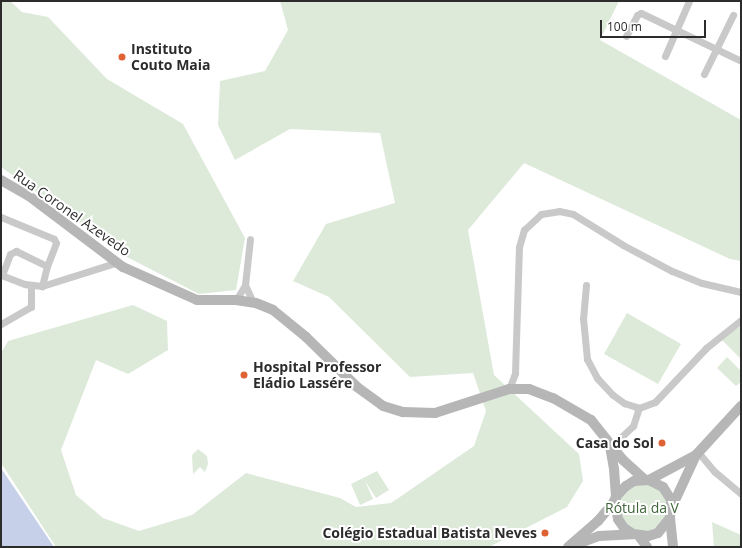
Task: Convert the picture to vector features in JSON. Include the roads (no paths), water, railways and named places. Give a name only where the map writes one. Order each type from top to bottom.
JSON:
[{"type":"main road","name":"Rua Coronel Azevedo","points":[[1,180],[40,204],[115,262],[197,300],[236,300],[252,302],[280,315],[366,395],[392,410],[421,414],[435,413],[514,388]]},
{"type":"main road","points":[[514,388],[541,393],[582,414],[600,429],[610,444],[646,480],[663,487],[671,500],[672,508]]},
{"type":"main road","points":[[673,547],[670,518],[672,508],[697,453],[741,406]]},
{"type":"main road","points":[[610,444],[618,519],[624,528],[636,535],[647,547]]},
{"type":"main road","points":[[568,547],[598,521],[626,486],[646,480],[697,453]]},
{"type":"main road","points":[[568,547],[599,536],[658,533],[670,518]]},
{"type":"street","points":[[665,56],[689,1]]},
{"type":"street","points":[[626,36],[637,15],[641,13],[741,61]]},
{"type":"street","points":[[704,74],[733,15]]},
{"type":"street","points":[[514,388],[518,248],[524,230],[535,218],[546,212],[559,211],[574,214],[622,245],[666,268],[702,283],[741,292]]},
{"type":"street","points":[[1,217],[54,239],[56,243],[42,286]]},
{"type":"street","points":[[236,300],[245,285],[250,239]]},
{"type":"street","points":[[48,266],[36,259],[13,251],[1,275],[31,286],[42,286],[115,262]]},
{"type":"street","points":[[245,285],[252,302]]},
{"type":"street","points":[[586,285],[583,318],[584,343],[590,364],[597,378],[613,395],[624,404],[639,408],[655,402],[706,348],[741,320]]},
{"type":"street","points":[[1,324],[31,307],[31,286]]},
{"type":"street","points":[[620,438],[633,426],[639,408]]},
{"type":"street","points":[[697,453],[715,472],[741,494]]},
{"type":"water","points":[[1,468],[54,547],[1,547]]},
{"type":"place","name":"Instituto Couto Maia","points":[[122,57]]},
{"type":"place","name":"Hospital Professor Eládio Lassére","points":[[244,375]]},
{"type":"place","name":"Casa do Sol","points":[[662,443]]},
{"type":"place","name":"Colégio Estadual Batista Neves","points":[[545,533]]},
{"type":"park label","name":"Rótula da V","points":[[642,508]]}]
